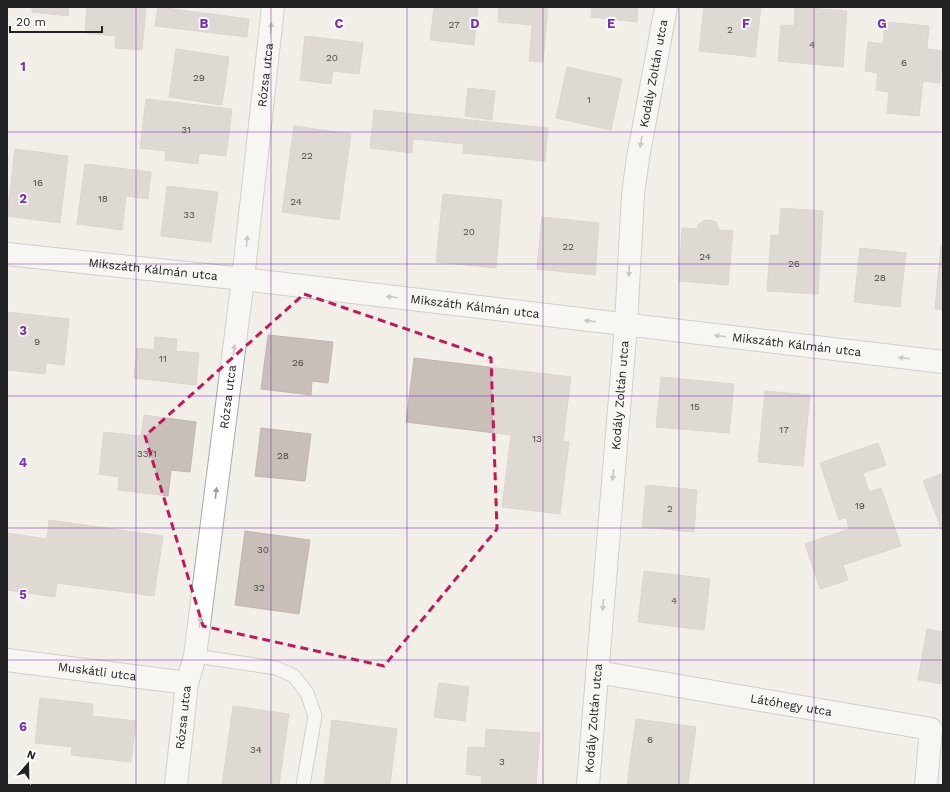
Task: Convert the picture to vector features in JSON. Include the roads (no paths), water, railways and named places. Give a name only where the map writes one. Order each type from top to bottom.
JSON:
[{"type":"street","name":"Rózsa utca","points":[[176,785],[187,683],[195,656],[243,279],[273,7]]},
{"type":"street","name":"Kodály Zoltán utca","points":[[588,785],[626,325],[633,194],[639,151],[666,7]]},
{"type":"street","name":"Mikszáth Kálmán utca","points":[[7,254],[243,279],[943,362]]},
{"type":"street","name":"Muskátli utca","points":[[7,660],[187,683]]},
{"type":"street","name":"Látóhegy utca","points":[[597,672],[931,729],[926,785]]},
{"type":"lane","points":[[195,656],[276,668],[294,676],[307,693],[315,716],[303,785]]}]
